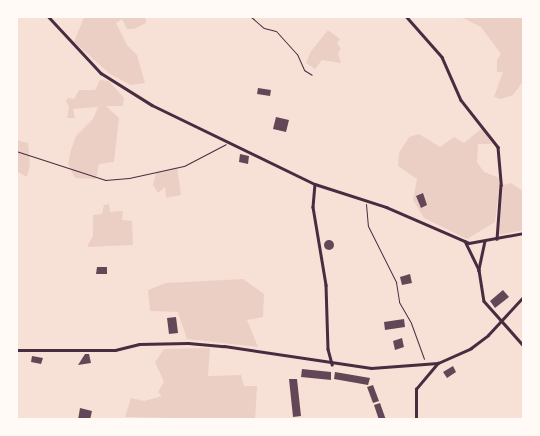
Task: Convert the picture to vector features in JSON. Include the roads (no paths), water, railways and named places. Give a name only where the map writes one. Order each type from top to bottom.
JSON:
[{"type":"main road","points":[[16,350],[115,350],[139,344],[188,343],[224,346],[332,364],[372,368],[438,364],[471,348],[503,320],[524,296]]},
{"type":"street","points":[[48,16],[101,73],[152,105],[315,184],[365,200],[465,241],[485,241],[524,233]]},
{"type":"street","points":[[406,16],[442,57],[461,100],[498,147],[501,185],[497,239]]},
{"type":"street","points":[[315,184],[313,207],[326,285],[328,349],[332,364]]},
{"type":"street","points":[[465,241],[478,270],[484,301],[503,320],[524,346]]},
{"type":"street","points":[[478,270],[485,241]]},
{"type":"street","points":[[416,420],[416,388],[438,364]]}]
